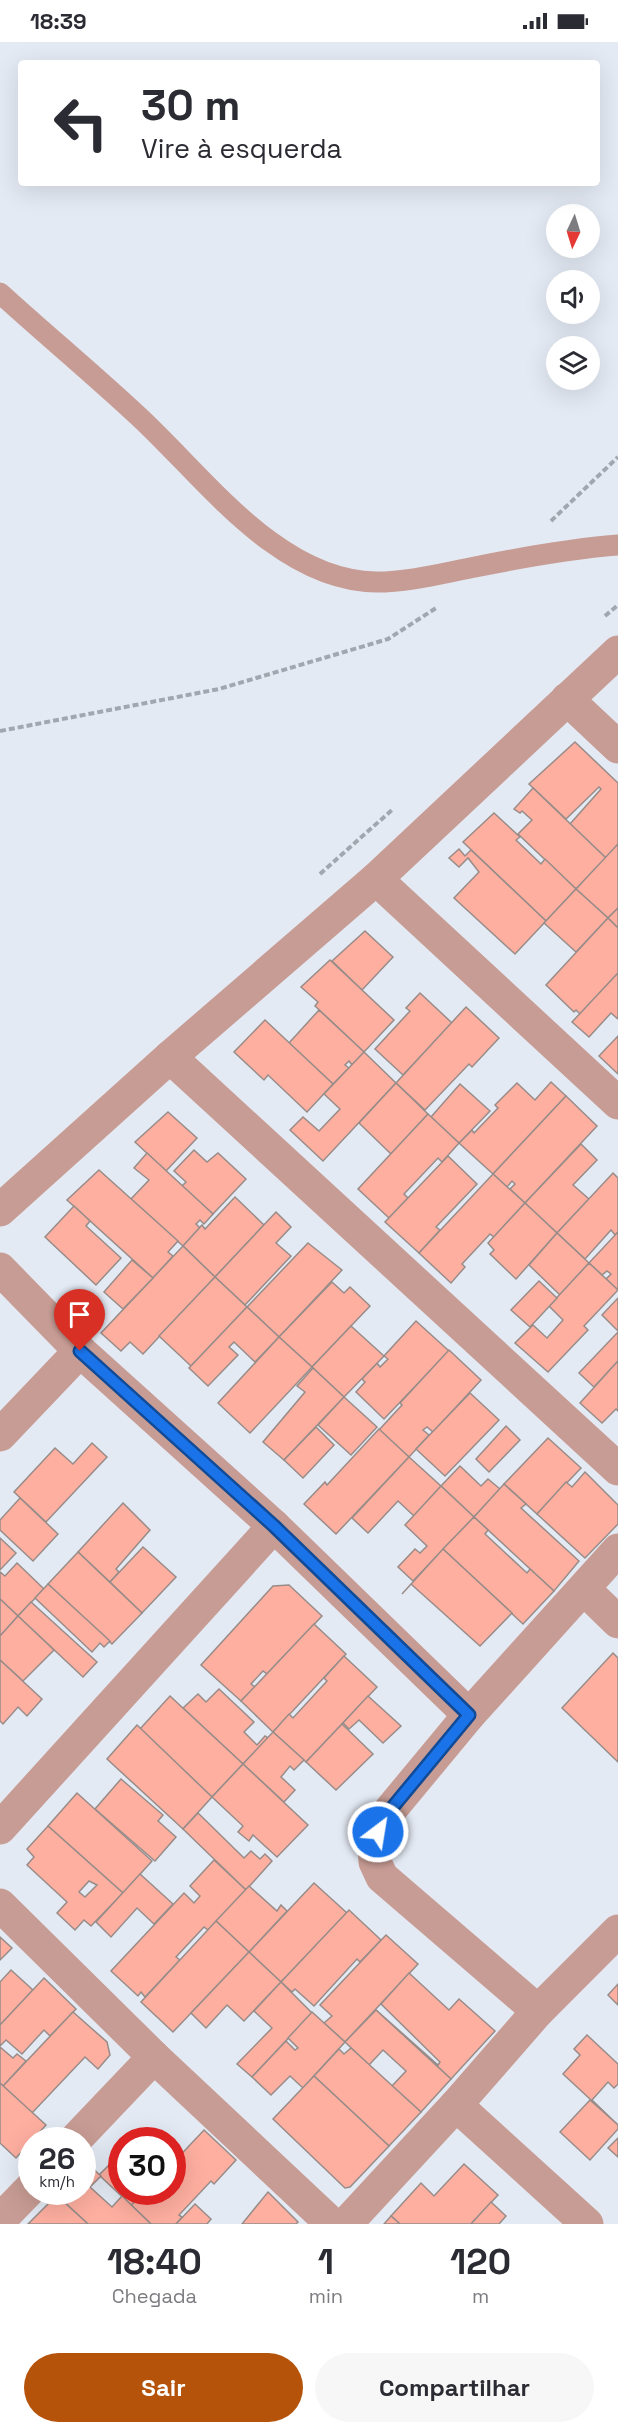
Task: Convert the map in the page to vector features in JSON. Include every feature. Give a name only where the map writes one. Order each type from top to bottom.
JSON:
[{"type":"street","points":[[0,1210],[170,1057],[376,879],[618,652]]},
{"type":"street","points":[[567,699],[618,747]]},
{"type":"street","points":[[376,879],[618,1102]]},
{"type":"street","points":[[170,1057],[618,1469]]},
{"type":"street","points":[[0,1269],[80,1351],[274,1526],[469,1715]]},
{"type":"street","points":[[0,1435],[80,1351]]},
{"type":"street","points":[[0,1828],[274,1526]]},
{"type":"street","points":[[538,2011],[382,1877],[375,1862],[374,1844],[382,1820],[469,1715],[618,1550]]},
{"type":"street","points":[[584,1589],[618,1622]]},
{"type":"street","points":[[0,1905],[154,2057],[332,2224]]},
{"type":"street","points":[[346,2224],[456,2105],[538,2011],[618,1931]]},
{"type":"street","points":[[87,2127],[154,2057]]},
{"type":"street","points":[[456,2105],[587,2224]]},
{"type":"street","points":[[0,2220],[18,2201]]},
{"type":"lane","points":[[0,294],[138,415],[249,525],[287,554],[317,568],[349,578],[374,582],[405,580],[565,549],[618,545]]},
{"type":"path","points":[[510,560],[618,457]]},
{"type":"path","points":[[0,731],[219,689],[388,639],[444,603]]},
{"type":"building","points":[[575,742],[618,783],[618,844],[606,858],[570,824],[601,789],[599,787],[566,819],[529,784]]},
{"type":"building","points":[[533,788],[606,858],[576,889],[518,834],[532,820],[522,811],[520,813],[514,809]]},
{"type":"building","points":[[494,813],[520,837],[516,840],[541,864],[545,859],[576,889],[546,921],[463,842]]},
{"type":"building","points":[[618,844],[618,908],[608,918],[576,889]]},
{"type":"building","points":[[459,849],[465,856],[471,850],[546,921],[515,954],[454,898],[479,872],[468,858],[459,867],[449,858]]},
{"type":"building","points":[[576,889],[608,918],[576,952],[544,923]]},
{"type":"building","points":[[618,908],[618,928],[608,918]]},
{"type":"building","points":[[608,918],[618,928],[618,973],[580,1014],[576,1010],[574,1012],[546,985]]},
{"type":"building","points":[[365,931],[393,957],[362,990],[332,961]]},
{"type":"building","points":[[330,960],[394,1020],[364,1052],[315,1006],[318,1002],[301,987]]},
{"type":"building","points":[[618,973],[618,1019],[611,1013],[589,1037],[572,1022]]},
{"type":"building","points":[[420,993],[452,1023],[403,1075],[375,1049],[410,1011],[406,1008]]},
{"type":"building","points":[[466,1007],[499,1038],[472,1067],[469,1064],[425,1110],[396,1083]]},
{"type":"building","points":[[319,1010],[364,1052],[352,1065],[349,1061],[345,1065],[349,1068],[333,1084],[289,1043]]},
{"type":"building","points":[[265,1020],[333,1084],[307,1112],[268,1075],[264,1080],[234,1052]]},
{"type":"building","points":[[618,1036],[618,1074],[599,1056]]},
{"type":"building","points":[[364,1052],[396,1083],[323,1161],[290,1130],[303,1117],[319,1131],[340,1109],[324,1094]]},
{"type":"building","points":[[551,1082],[566,1096],[493,1174],[459,1143],[472,1130],[474,1133],[498,1108],[495,1105],[517,1083],[535,1100]]},
{"type":"building","points":[[396,1083],[428,1114],[391,1154],[359,1123]]},
{"type":"building","points":[[460,1084],[490,1111],[459,1143],[431,1117]]},
{"type":"building","points":[[566,1096],[597,1126],[525,1203],[510,1189],[515,1184],[512,1181],[507,1187],[493,1174]]},
{"type":"building","points":[[168,1112],[197,1138],[166,1171],[135,1142]]},
{"type":"building","points":[[428,1114],[459,1143],[442,1162],[438,1158],[404,1194],[408,1198],[389,1218],[358,1189]]},
{"type":"building","points":[[581,1144],[597,1160],[573,1185],[589,1199],[557,1233],[525,1203]]},
{"type":"building","points":[[194,1150],[207,1162],[218,1153],[246,1179],[213,1214],[182,1186],[186,1182],[174,1171]]},
{"type":"building","points":[[147,1153],[213,1214],[204,1224],[200,1220],[196,1224],[200,1228],[183,1246],[131,1199],[149,1180],[134,1168]]},
{"type":"building","points":[[448,1156],[477,1184],[436,1227],[440,1230],[419,1253],[385,1222]]},
{"type":"building","points":[[99,1170],[178,1241],[168,1252],[173,1256],[153,1278],[67,1200]]},
{"type":"building","points":[[613,1173],[618,1178],[618,1232],[615,1235],[611,1230],[585,1259],[557,1233]]},
{"type":"building","points":[[493,1174],[525,1203],[494,1237],[490,1234],[462,1264],[465,1267],[451,1283],[419,1253]]},
{"type":"building","points":[[235,1197],[264,1225],[215,1277],[183,1246],[202,1225],[205,1229]]},
{"type":"building","points":[[525,1203],[557,1233],[516,1279],[490,1254],[494,1250],[488,1243]]},
{"type":"building","points":[[74,1206],[90,1221],[86,1226],[121,1258],[96,1285],[45,1237]]},
{"type":"building","points":[[276,1212],[291,1227],[276,1243],[291,1256],[245,1305],[215,1277]]},
{"type":"building","points":[[618,1232],[618,1290],[606,1279],[611,1274],[607,1271],[602,1275],[589,1263]]},
{"type":"building","points":[[557,1233],[589,1263],[560,1295],[529,1265]]},
{"type":"building","points":[[308,1243],[342,1270],[279,1337],[247,1307]]},
{"type":"building","points":[[183,1246],[215,1277],[143,1354],[130,1342],[121,1351],[101,1333]]},
{"type":"building","points":[[132,1260],[153,1278],[123,1309],[104,1292]]},
{"type":"building","points":[[589,1263],[618,1290],[584,1326],[588,1330],[548,1372],[515,1343],[533,1325],[547,1338],[563,1320],[549,1306]]},
{"type":"building","points":[[215,1277],[247,1307],[191,1366],[159,1336]]},
{"type":"building","points":[[539,1281],[557,1298],[530,1327],[511,1310]]},
{"type":"building","points":[[332,1282],[344,1293],[350,1287],[370,1306],[312,1367],[279,1337]]},
{"type":"building","points":[[618,1298],[618,1331],[602,1315]]},
{"type":"building","points":[[247,1307],[279,1337],[255,1362],[234,1342],[229,1347],[238,1355],[208,1386],[189,1368]]},
{"type":"building","points":[[416,1321],[449,1351],[384,1419],[356,1392],[365,1382],[362,1379],[377,1363],[380,1367],[388,1359],[384,1356]]},
{"type":"building","points":[[351,1326],[384,1356],[344,1397],[312,1367]]},
{"type":"building","points":[[618,1332],[618,1361],[594,1387],[579,1373]]},
{"type":"building","points":[[279,1337],[312,1367],[250,1433],[218,1403]]},
{"type":"building","points":[[449,1350],[481,1380],[433,1432],[427,1427],[423,1430],[429,1435],[409,1457],[379,1430],[402,1405],[400,1403]]},
{"type":"building","points":[[618,1361],[618,1411],[616,1409],[602,1423],[580,1403]]},
{"type":"building","points":[[313,1368],[344,1397],[284,1460],[263,1442],[305,1392],[297,1386]]},
{"type":"building","points":[[470,1393],[499,1420],[445,1476],[416,1449]]},
{"type":"building","points":[[344,1397],[377,1427],[351,1455],[318,1425]]},
{"type":"building","points":[[506,1426],[520,1440],[489,1472],[476,1459]]},
{"type":"building","points":[[316,1427],[334,1445],[303,1478],[284,1460]]},
{"type":"building","points":[[379,1429],[409,1457],[336,1534],[304,1504],[325,1482],[327,1485]]},
{"type":"building","points":[[548,1438],[581,1468],[537,1514],[504,1484]]},
{"type":"building","points":[[92,1443],[107,1457],[46,1522],[14,1492],[55,1448],[73,1464]]},
{"type":"building","points":[[409,1457],[441,1486],[414,1516],[398,1501],[368,1533],[352,1518]]},
{"type":"building","points":[[460,1466],[481,1486],[488,1479],[500,1489],[474,1517],[441,1486]]},
{"type":"building","points":[[585,1472],[618,1505],[618,1524],[585,1558],[537,1514],[566,1482],[572,1487]]},
{"type":"building","points":[[504,1484],[526,1504],[521,1508],[579,1561],[554,1591],[474,1517]]},
{"type":"building","points":[[441,1486],[474,1517],[413,1581],[398,1567],[415,1549],[420,1553],[427,1546],[405,1525]]},
{"type":"building","points":[[20,1498],[58,1534],[33,1561],[0,1530],[0,1520]]},
{"type":"building","points":[[123,1503],[150,1530],[116,1569],[119,1572],[110,1582],[78,1552]]},
{"type":"building","points":[[474,1517],[488,1530],[485,1534],[527,1573],[530,1569],[554,1591],[523,1624],[443,1549]]},
{"type":"building","points":[[0,1538],[16,1553],[0,1570]]},
{"type":"building","points":[[143,1547],[176,1577],[142,1613],[110,1582]]},
{"type":"building","points":[[443,1549],[512,1613],[480,1646],[411,1584]]},
{"type":"building","points":[[78,1552],[142,1613],[112,1644],[48,1584]]},
{"type":"building","points":[[17,1563],[44,1589],[18,1616],[0,1599],[0,1572],[5,1576]]},
{"type":"building","points":[[48,1584],[110,1641],[104,1647],[100,1643],[92,1652],[35,1598]]},
{"type":"building","points":[[289,1585],[322,1616],[267,1674],[263,1671],[251,1684],[255,1687],[241,1701],[201,1665],[273,1586]]},
{"type":"building","points":[[0,1599],[18,1616],[0,1636]]},
{"type":"building","points":[[31,1602],[97,1662],[83,1677],[18,1616]]},
{"type":"building","points":[[18,1616],[54,1650],[23,1681],[0,1660],[0,1636]]},
{"type":"building","points":[[314,1624],[346,1654],[273,1732],[241,1701]]},
{"type":"building","points":[[613,1653],[618,1658],[618,1762],[562,1708]]},
{"type":"building","points":[[344,1656],[377,1687],[306,1762],[273,1732],[289,1714],[293,1718],[327,1681],[324,1678]]},
{"type":"building","points":[[0,1660],[42,1699],[27,1716],[18,1707],[3,1724],[0,1721]]},
{"type":"building","points":[[219,1689],[254,1722],[244,1732],[257,1745],[265,1736],[268,1738],[243,1764],[183,1708],[198,1694],[206,1702]]},
{"type":"building","points":[[170,1696],[243,1764],[212,1797],[140,1729]]},
{"type":"building","points":[[368,1696],[401,1726],[383,1743],[359,1720],[349,1729],[343,1723]]},
{"type":"building","points":[[342,1724],[373,1754],[336,1790],[306,1762]]},
{"type":"building","points":[[137,1725],[212,1797],[183,1829],[107,1759]]},
{"type":"building","points":[[273,1732],[304,1760],[294,1770],[290,1766],[281,1777],[295,1790],[284,1802],[243,1764]]},
{"type":"building","points":[[243,1764],[308,1825],[277,1857],[253,1835],[249,1841],[238,1832],[243,1826],[212,1797]]},
{"type":"building","points":[[121,1779],[163,1815],[158,1821],[176,1837],[155,1861],[95,1809]]},
{"type":"building","points":[[77,1793],[152,1861],[123,1893],[48,1826]]},
{"type":"building","points":[[198,1813],[244,1858],[251,1851],[260,1859],[265,1854],[272,1861],[246,1890],[183,1829]]},
{"type":"building","points":[[48,1826],[123,1893],[91,1926],[84,1920],[75,1930],[57,1913],[67,1902],[27,1865],[34,1857],[27,1849]],"holes":[[[89,1881],[97,1885],[85,1897],[79,1892]]]},
{"type":"building","points":[[214,1860],[246,1890],[208,1930],[204,1927],[176,1957],[180,1960],[145,1997],[141,1992],[138,1996],[111,1971],[184,1893],[194,1903],[200,1896],[190,1886]]},
{"type":"building","points":[[140,1874],[173,1904],[154,1924],[137,1908],[111,1937],[96,1922]]},
{"type":"building","points":[[314,1883],[347,1913],[281,1982],[249,1952]]},
{"type":"building","points":[[249,1886],[277,1911],[281,1905],[287,1911],[249,1952],[216,1921]]},
{"type":"building","points":[[349,1910],[381,1940],[360,1962],[357,1959],[314,2006],[295,1989],[292,1992],[281,1982]]},
{"type":"building","points":[[216,1921],[249,1952],[173,2032],[141,2002]]},
{"type":"building","points":[[386,1935],[418,1964],[345,2042],[324,2023],[332,2016],[320,2005]]},
{"type":"building","points":[[0,1937],[12,1948],[0,1960]]},
{"type":"building","points":[[249,1952],[281,1982],[244,2021],[227,2005],[206,2028],[191,2013]]},
{"type":"building","points":[[11,1970],[33,1990],[0,2025],[0,1982]]},
{"type":"building","points":[[409,1973],[449,2010],[459,1999],[495,2031],[451,2079],[376,2010],[438,2065],[440,2062],[381,2004]]},
{"type":"building","points":[[44,1978],[76,2009],[50,2036],[44,2030],[22,2054],[6,2040],[0,2046],[0,2025]]},
{"type":"building","points":[[281,1982],[312,2013],[252,2077],[237,2064],[272,2028],[254,2011]]},
{"type":"building","points":[[618,1984],[618,2005],[608,1995]]},
{"type":"building","points":[[376,2010],[451,2079],[421,2112],[392,2086],[406,2071],[383,2050],[369,2065],[345,2042]]},
{"type":"building","points":[[73,2012],[107,2042],[110,2055],[98,2069],[85,2057],[32,2113],[3,2086]]},
{"type":"building","points":[[312,2012],[345,2042],[303,2088],[290,2076],[271,2095],[252,2077],[286,2041],[295,2050],[298,2048],[288,2038]]},
{"type":"building","points":[[587,2035],[618,2064],[618,2084],[614,2088],[608,2082],[592,2100],[618,2125],[563,2074],[580,2055],[574,2049]]},
{"type":"building","points":[[0,2047],[13,2058],[17,2054],[26,2061],[3,2086],[0,2083]]},
{"type":"building","points":[[351,2048],[421,2112],[389,2146],[314,2076],[339,2049],[344,2054]]},
{"type":"building","points":[[314,2076],[389,2146],[350,2187],[345,2188],[273,2119]]},
{"type":"building","points":[[0,2083],[46,2125],[44,2127],[18,2127],[18,2156],[16,2158],[0,2143]]},
{"type":"building","points":[[590,2100],[618,2125],[618,2129],[590,2160],[560,2132]]},
{"type":"building","points":[[204,2130],[236,2160],[214,2184],[211,2181],[179,2215],[182,2217],[176,2224],[151,2224],[131,2205],[186,2205],[186,2149]]},
{"type":"building","points":[[618,2138],[618,2157],[608,2148]]},
{"type":"building","points":[[464,2164],[498,2195],[471,2224],[400,2224],[391,2216],[421,2183],[434,2196]]},
{"type":"building","points":[[108,2166],[108,2183],[99,2175]]},
{"type":"building","points":[[96,2171],[101,2176],[96,2181]]},
{"type":"building","points":[[96,2192],[112,2207],[114,2205],[131,2205],[151,2224],[88,2224],[67,2205],[96,2205]]},
{"type":"building","points":[[268,2192],[298,2222],[296,2224],[242,2224]]},
{"type":"building","points":[[491,2202],[506,2216],[499,2224],[471,2224]]},
{"type":"building","points":[[195,2204],[211,2219],[207,2224],[176,2224]]},
{"type":"building","points":[[47,2205],[67,2205],[88,2224],[28,2224]]},
{"type":"building","points":[[391,2216],[400,2224],[384,2224]]},
{"type":"route","points":[[80,1351],[274,1526],[469,1715],[382,1820],[378,1832]]}]
